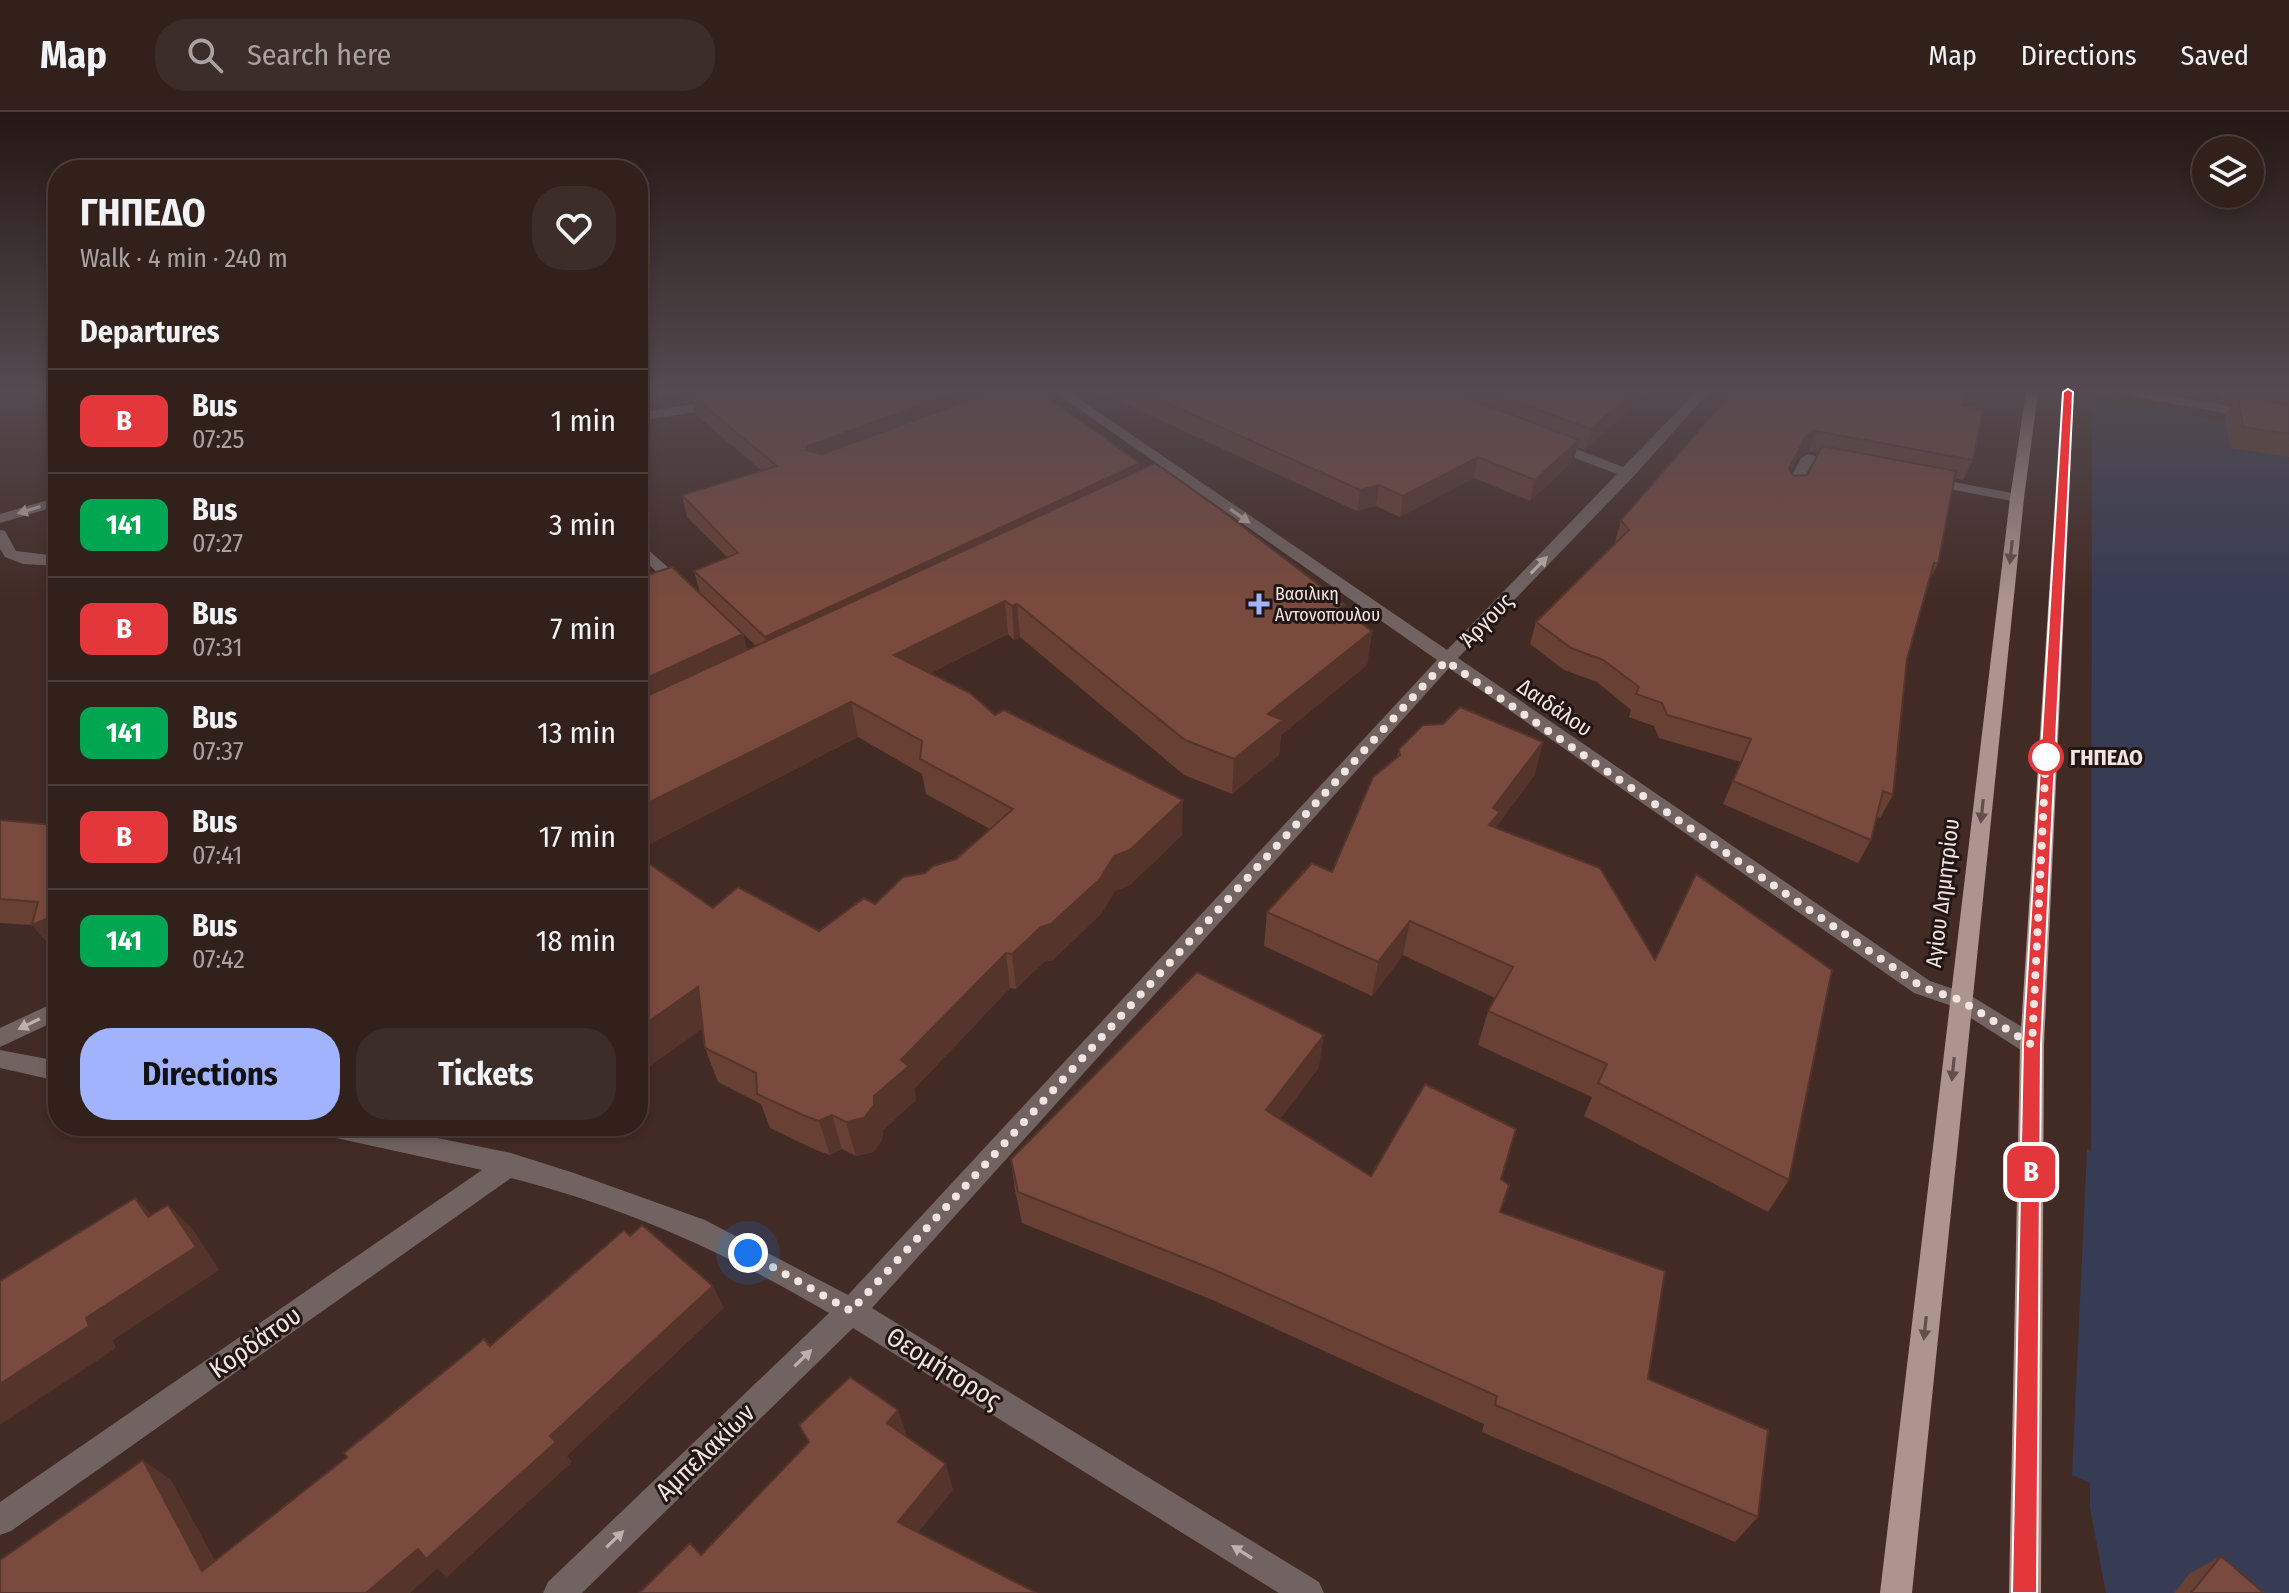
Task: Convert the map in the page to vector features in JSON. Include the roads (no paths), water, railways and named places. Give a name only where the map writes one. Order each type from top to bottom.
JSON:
[{"type":"main road","name":"Αγίου Δημητρίου","points":[[1896,1593],[2022,461]]},
{"type":"main road","points":[[2025,1593],[2032,1045],[2064,461]]},
{"type":"street","name":"Δαιδάλου","points":[[1151,461],[1922,987],[1960,1000],[2032,1045]]},
{"type":"street","points":[[1594,461],[1628,474]]},
{"type":"street","name":"Άργους","points":[[851,1311],[1446,661],[1640,461]]},
{"type":"street","points":[[1791,491],[1806,461]]},
{"type":"street","points":[[1825,461],[1852,466]]},
{"type":"street","points":[[1912,478],[2017,498]]},
{"type":"street","points":[[0,519],[48,504]]},
{"type":"street","points":[[0,534],[10,554],[23,559],[48,560]]},
{"type":"street","points":[[648,555],[692,597]]},
{"type":"street","points":[[0,1038],[48,1015]]},
{"type":"street","points":[[0,1059],[48,1069]]},
{"type":"street","name":"Θεομήτορος","points":[[375,1136],[511,1164],[657,1212],[748,1253],[851,1311],[1308,1593]]},
{"type":"street","name":"Κορδάτου","points":[[0,1520],[511,1164]]},
{"type":"street","name":"Αμπελακίων","points":[[559,1593],[851,1311]]},
{"type":"place","name":"Βασιλικη Αντονοπουλου","points":[[1259,604]]},
{"type":"place","name":"ΓΗΠΕΔΟ","points":[[2046,757]]}]
